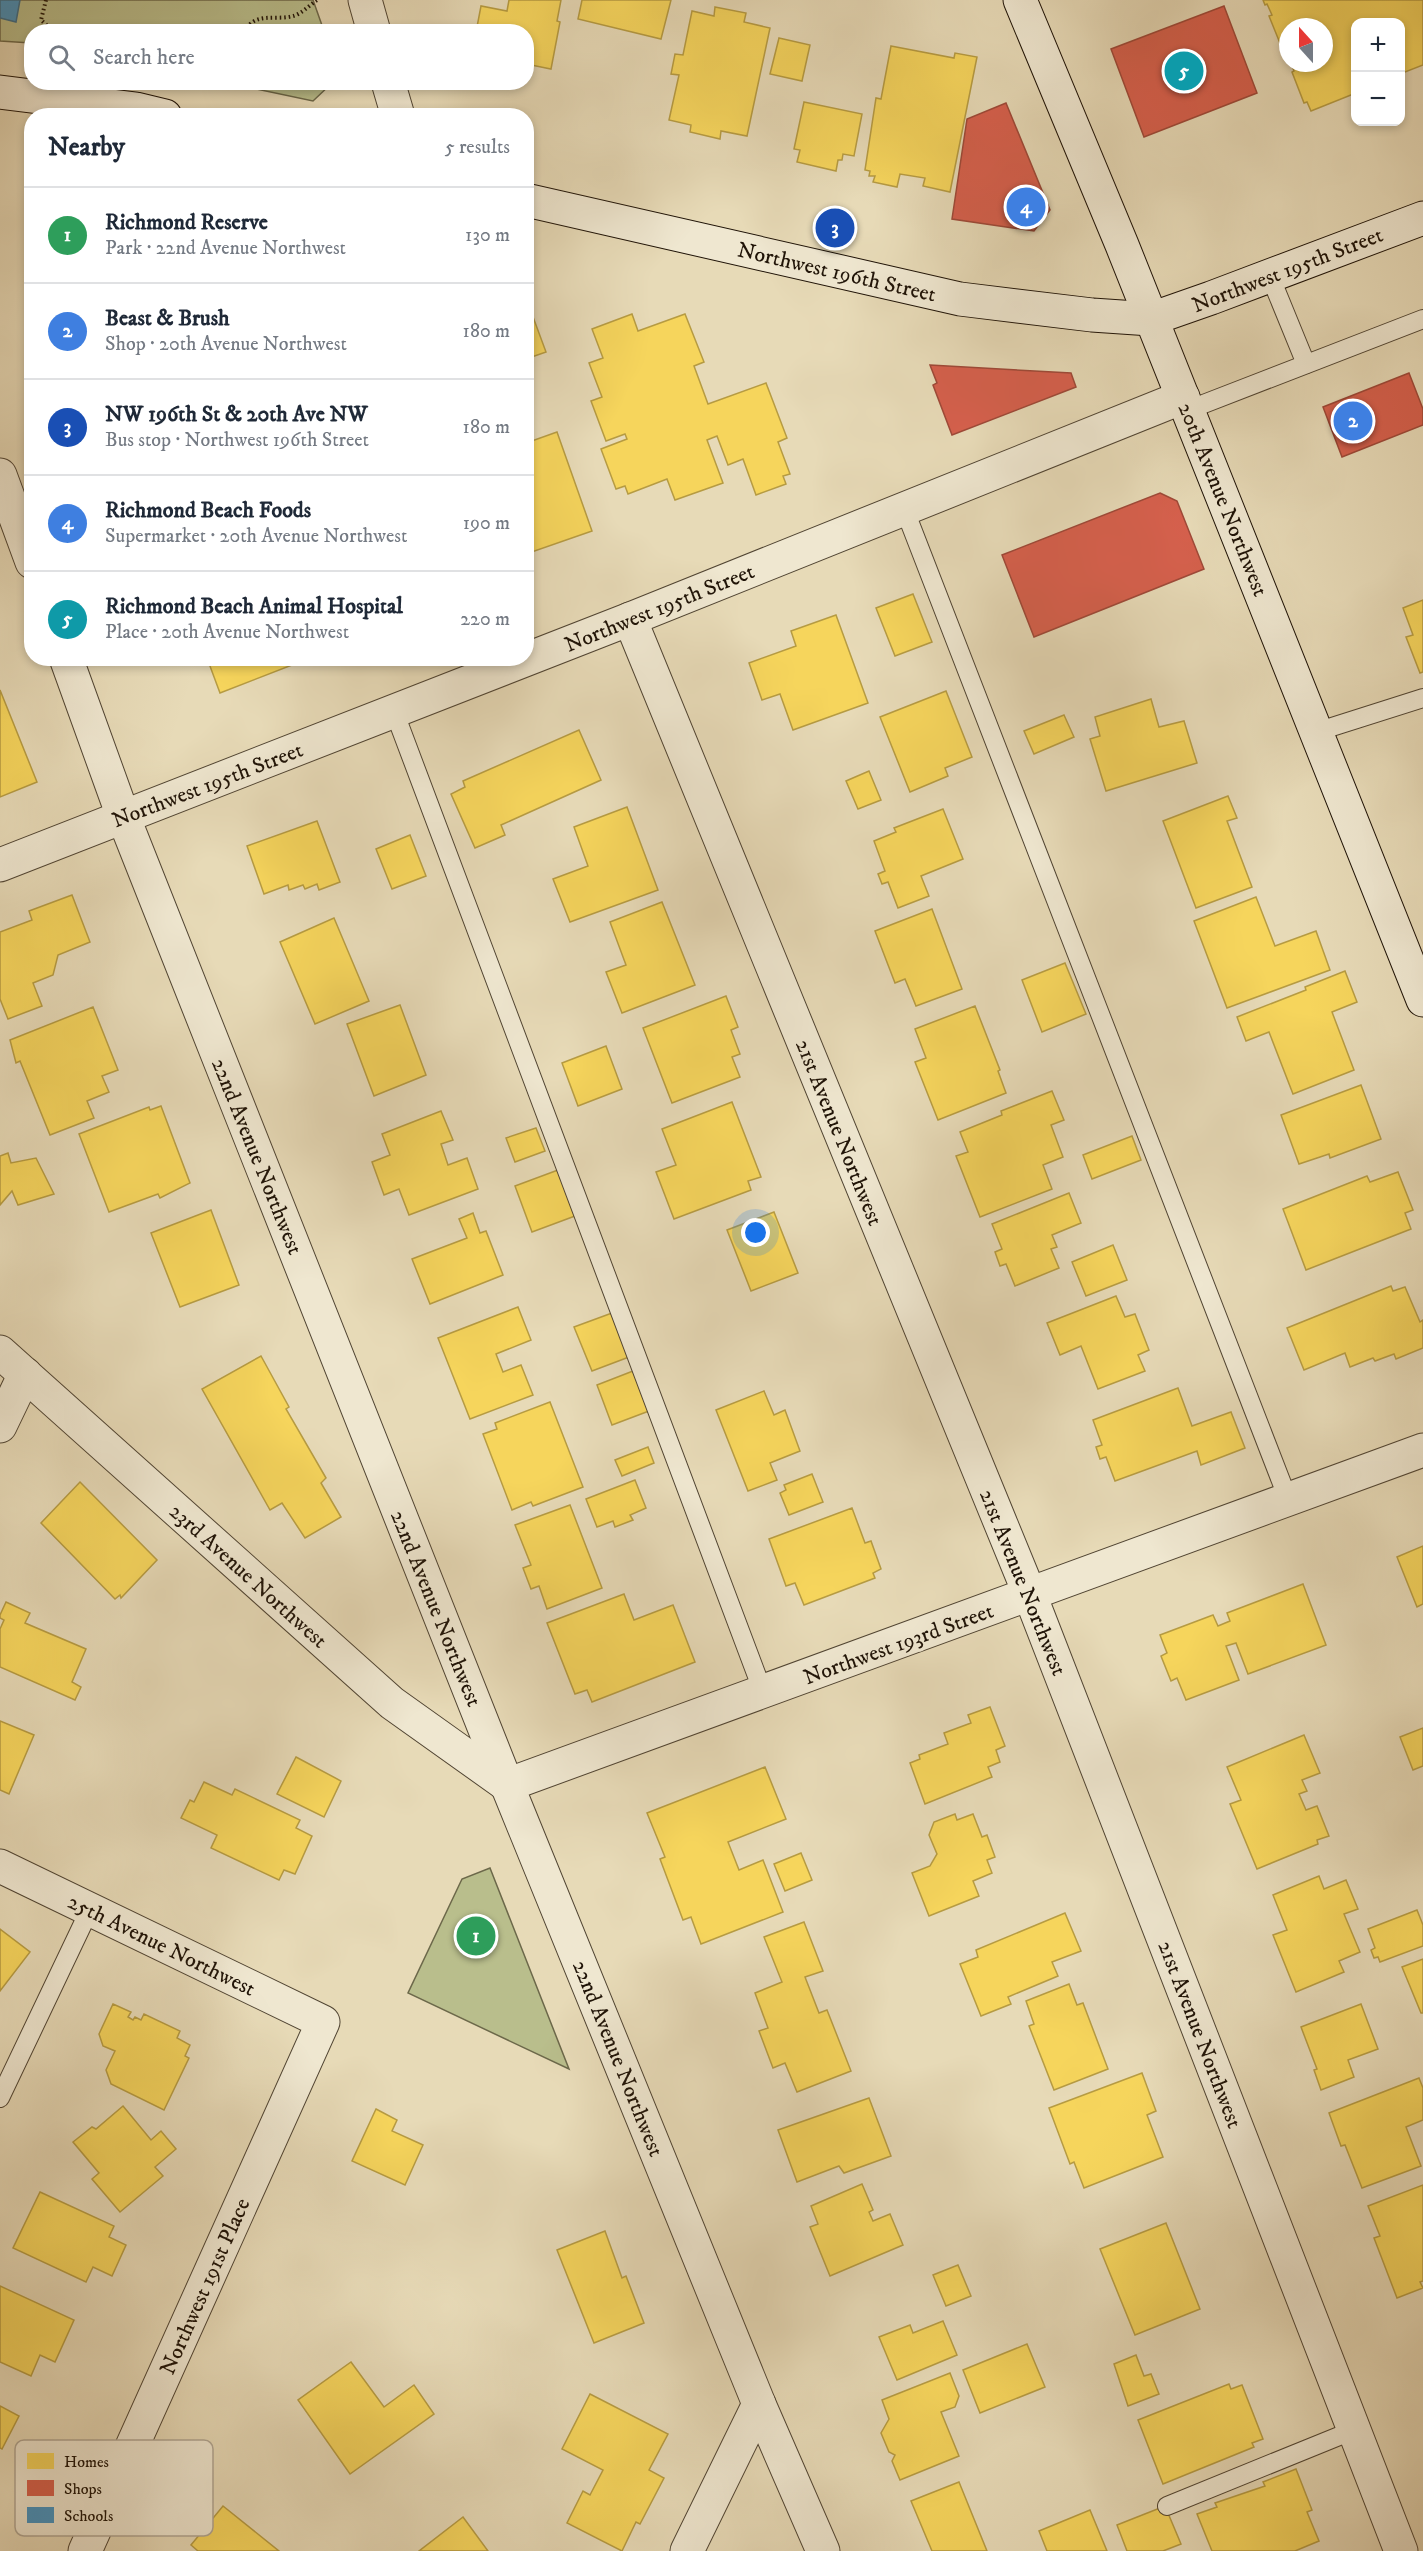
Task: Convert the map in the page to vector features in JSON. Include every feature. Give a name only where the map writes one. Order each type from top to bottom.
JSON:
[{"type":"street","points":[[365,0],[372,24]]},
{"type":"street","name":"20th Avenue Northwest","points":[[1020,0],[1185,403],[1423,1000]]},
{"type":"street","points":[[390,90],[396,108]]},
{"type":"street","points":[[0,92],[128,108]]},
{"type":"street","name":"Northwest 196th Street","points":[[534,202],[960,299],[1092,315],[1151,319]]},
{"type":"street","name":"Northwest 195th Street","points":[[1151,319],[1423,218]]},
{"type":"street","name":"Northwest 195th Street","points":[[534,650],[630,619],[904,508],[1185,403]]},
{"type":"street","points":[[0,475],[24,540]]},
{"type":"street","name":"21st Avenue Northwest","points":[[630,619],[1030,1595],[1401,2551]]},
{"type":"street","name":"22nd Avenue Northwest","points":[[69,666],[123,816],[507,1785],[759,2404],[823,2551]]},
{"type":"street","name":"Northwest 195th Street","points":[[0,865],[394,711],[476,668]]},
{"type":"street","name":"23rd Avenue Northwest","points":[[0,1352],[392,1703],[507,1785]]},
{"type":"street","points":[[0,1426],[25,1374]]},
{"type":"street","name":"Northwest 193rd Street","points":[[507,1785],[1423,1449]]},
{"type":"street","name":"25th Avenue Northwest","points":[[0,1866],[323,2022]]},
{"type":"street","name":"Northwest 191st Place","points":[[135,2440],[323,2022]]},
{"type":"street","points":[[687,2551],[759,2404]]},
{"type":"street","name":"Northwest 191st Place","points":[[85,2551],[92,2536]]},
{"type":"lane","points":[[1270,276],[1306,364]]},
{"type":"lane","points":[[1185,403],[1306,364],[1423,319]]},
{"type":"lane","points":[[904,508],[1288,1499]]},
{"type":"lane","points":[[1316,732],[1423,698]]},
{"type":"lane","points":[[394,711],[763,1692]]},
{"type":"lane","points":[[0,2098],[90,1909]]},
{"type":"lane","points":[[1167,2506],[1354,2430]]},
{"type":"path","points":[[45,24],[41,20],[46,0]]},
{"type":"path","points":[[250,24],[260,17],[295,16],[317,0]]},
{"type":"green space","points":[[0,0],[313,0],[322,24],[24,24],[24,43],[0,41]]},
{"type":"green space","points":[[261,90],[325,90],[313,101]]},
{"type":"green space","points":[[490,1868],[569,2069],[408,1993],[462,1879]]},
{"type":"building: Homes","points":[[509,0],[561,0],[557,21],[560,22],[551,69],[534,66],[534,24],[478,24],[481,6],[507,11]]},
{"type":"building: Homes","points":[[582,0],[671,0],[661,39],[578,19]]},
{"type":"building: Homes","points":[[1263,0],[1423,0],[1423,65],[1405,72],[1405,18],[1351,18],[1351,95],[1311,111],[1307,102],[1304,103],[1292,72],[1333,72],[1333,18],[1279,18],[1279,41],[1269,16],[1272,15],[1267,4],[1265,5]]},
{"type":"building: Homes","points":[[715,7],[746,13],[744,22],[770,28],[747,136],[721,131],[720,139],[690,132],[691,125],[669,120],[679,75],[671,74],[675,54],[683,55],[692,11],[714,16]]},
{"type":"building: Homes","points":[[779,38],[810,45],[802,81],[770,74]]},
{"type":"building: Homes","points":[[891,46],[954,58],[955,53],[977,57],[950,192],[923,186],[925,178],[900,174],[897,187],[873,182],[875,176],[869,176],[870,171],[865,170],[876,98],[881,99]]},
{"type":"building: Homes","points":[[804,102],[862,114],[854,156],[843,154],[842,160],[838,160],[836,171],[797,162],[800,150],[794,149]]},
{"type":"building: Homes","points":[[632,314],[638,331],[685,314],[704,362],[694,366],[708,404],[766,383],[787,438],[778,442],[790,474],[783,476],[786,484],[756,495],[743,459],[728,465],[717,436],[707,440],[723,483],[675,500],[667,479],[628,494],[625,486],[616,489],[601,449],[627,439],[625,434],[606,441],[591,401],[602,397],[589,363],[603,358],[592,329]]},
{"type":"building: Homes","points":[[534,320],[546,352],[534,356]]},
{"type":"building: Homes","points":[[557,432],[592,531],[534,551],[534,440]]},
{"type":"building: Homes","points":[[913,594],[932,642],[895,656],[876,608]]},
{"type":"building: Homes","points":[[1423,600],[1423,672],[1420,673],[1406,637],[1413,635],[1403,608]]},
{"type":"building: Homes","points":[[836,615],[868,703],[793,730],[780,694],[762,700],[749,663],[796,646],[791,631]]},
{"type":"building: Homes","points":[[210,666],[289,666],[220,693]]},
{"type":"building: Homes","points":[[0,690],[37,782],[0,797]]},
{"type":"building: Homes","points":[[946,691],[972,757],[945,768],[948,776],[910,792],[880,717]]},
{"type":"building: Homes","points":[[1151,699],[1159,727],[1184,721],[1197,763],[1106,791],[1090,739],[1100,736],[1095,717]]},
{"type":"building: Homes","points":[[1064,715],[1074,737],[1034,754],[1024,731]]},
{"type":"building: Homes","points":[[579,730],[601,780],[501,825],[505,835],[475,848],[451,794],[465,787],[463,781]]},
{"type":"building: Homes","points":[[869,771],[881,800],[858,809],[846,781]]},
{"type":"building: Homes","points":[[1228,796],[1237,818],[1227,821],[1252,887],[1196,908],[1163,821]]},
{"type":"building: Homes","points":[[627,807],[658,890],[570,922],[553,879],[588,866],[574,827]]},
{"type":"building: Homes","points":[[943,809],[963,859],[921,876],[929,896],[898,908],[888,882],[882,884],[878,874],[885,871],[874,841],[896,832],[894,828]]},
{"type":"building: Homes","points":[[317,821],[340,882],[319,890],[317,884],[305,889],[303,885],[289,890],[288,885],[264,894],[247,846]]},
{"type":"building: Homes","points":[[410,835],[426,876],[392,889],[376,849]]},
{"type":"building: Homes","points":[[72,895],[90,942],[58,955],[53,975],[33,983],[42,1006],[8,1019],[0,999],[0,932],[32,920],[29,911]]},
{"type":"building: Homes","points":[[1256,897],[1275,946],[1316,931],[1330,970],[1227,1008],[1194,921]]},
{"type":"building: Homes","points":[[662,902],[695,985],[622,1013],[606,972],[626,965],[610,922]]},
{"type":"building: Homes","points":[[932,909],[962,989],[916,1006],[905,979],[895,983],[875,931]]},
{"type":"building: Homes","points":[[334,918],[369,1001],[315,1024],[280,942]]},
{"type":"building: Homes","points":[[1065,963],[1086,1014],[1042,1032],[1022,980]]},
{"type":"building: Homes","points":[[1345,971],[1357,1002],[1332,1012],[1354,1070],[1293,1094],[1269,1032],[1246,1041],[1237,1017],[1306,990],[1305,987]]},
{"type":"building: Homes","points":[[726,996],[738,1027],[731,1030],[740,1054],[732,1057],[740,1077],[672,1103],[643,1028]]},
{"type":"building: Homes","points":[[400,1005],[426,1075],[374,1096],[347,1024]]},
{"type":"building: Homes","points":[[975,1006],[1000,1070],[998,1071],[1006,1093],[938,1120],[915,1062],[926,1058],[915,1029]]},
{"type":"building: Homes","points":[[93,1007],[118,1070],[102,1076],[109,1092],[87,1101],[94,1118],[50,1135],[20,1061],[16,1063],[10,1040]]},
{"type":"building: Homes","points":[[606,1046],[622,1089],[578,1106],[562,1063]]},
{"type":"building: Homes","points":[[1361,1085],[1381,1139],[1330,1158],[1329,1154],[1299,1164],[1281,1115]]},
{"type":"building: Homes","points":[[1052,1091],[1064,1120],[1051,1125],[1063,1157],[1043,1165],[1052,1189],[980,1217],[956,1156],[968,1152],[960,1132],[1002,1115],[1001,1111]]},
{"type":"building: Homes","points":[[732,1102],[761,1177],[748,1181],[751,1190],[674,1219],[656,1172],[676,1165],[662,1129]]},
{"type":"building: Homes","points":[[161,1106],[190,1183],[160,1198],[158,1194],[109,1212],[79,1134],[149,1107],[150,1110]]},
{"type":"building: Homes","points":[[441,1111],[453,1140],[441,1144],[448,1165],[467,1158],[478,1189],[409,1215],[399,1189],[384,1195],[372,1162],[390,1155],[382,1134]]},
{"type":"building: Homes","points":[[536,1128],[545,1151],[515,1162],[506,1138]]},
{"type":"building: Homes","points":[[1132,1136],[1141,1160],[1092,1179],[1083,1155]]},
{"type":"building: Homes","points":[[8,1153],[11,1163],[36,1158],[54,1194],[18,1205],[12,1191],[0,1205],[0,1156]]},
{"type":"building: Homes","points":[[558,1170],[575,1216],[532,1232],[515,1186]]},
{"type":"building: Homes","points":[[1398,1172],[1413,1210],[1405,1213],[1411,1229],[1306,1270],[1283,1209],[1367,1176],[1370,1182]]},
{"type":"building: Homes","points":[[1069,1193],[1081,1223],[1052,1235],[1057,1247],[1051,1249],[1059,1268],[1015,1286],[1006,1264],[1000,1266],[995,1252],[1002,1249],[992,1224]]},
{"type":"building: Homes","points":[[211,1210],[239,1285],[180,1307],[151,1233]]},
{"type":"building: Homes","points":[[774,1212],[798,1273],[751,1291],[727,1230]]},
{"type":"building: Homes","points":[[473,1213],[480,1233],[486,1231],[503,1275],[430,1304],[412,1259],[467,1238],[459,1219]]},
{"type":"building: Homes","points":[[1113,1245],[1127,1280],[1086,1296],[1072,1262]]},
{"type":"building: Homes","points":[[1391,1286],[1393,1291],[1405,1287],[1420,1322],[1423,1320],[1423,1348],[1396,1359],[1394,1354],[1375,1361],[1373,1358],[1350,1367],[1345,1353],[1304,1370],[1287,1328]]},
{"type":"building: Homes","points":[[1116,1296],[1125,1317],[1135,1314],[1149,1350],[1138,1355],[1145,1371],[1098,1389],[1081,1346],[1060,1355],[1047,1323]]},
{"type":"building: Homes","points":[[518,1307],[531,1340],[496,1354],[503,1372],[521,1365],[533,1395],[470,1419],[438,1338]]},
{"type":"building: Homes","points":[[612,1313],[629,1357],[592,1371],[574,1327]]},
{"type":"building: Homes","points":[[261,1356],[289,1407],[286,1409],[326,1478],[321,1483],[341,1517],[305,1538],[282,1503],[270,1510],[202,1389]]},
{"type":"building: Homes","points":[[633,1371],[649,1411],[612,1425],[597,1385]]},
{"type":"building: Homes","points":[[1178,1388],[1192,1426],[1231,1412],[1245,1448],[1201,1465],[1197,1451],[1115,1481],[1106,1457],[1100,1459],[1096,1447],[1102,1445],[1093,1420]]},
{"type":"building: Homes","points":[[764,1391],[774,1415],[785,1410],[800,1451],[770,1463],[777,1480],[748,1491],[716,1410]]},
{"type":"building: Homes","points":[[550,1402],[583,1487],[533,1506],[531,1502],[512,1510],[483,1434],[497,1429],[495,1423]]},
{"type":"building: Homes","points":[[648,1447],[654,1463],[622,1476],[615,1460]]},
{"type":"building: Homes","points":[[812,1474],[823,1502],[789,1515],[780,1493],[786,1490],[784,1485]]},
{"type":"building: Homes","points":[[635,1480],[646,1508],[630,1515],[633,1520],[615,1527],[613,1521],[597,1527],[586,1499]]},
{"type":"building: Homes","points":[[80,1482],[157,1560],[121,1598],[120,1595],[115,1599],[41,1523]]},
{"type":"building: Homes","points":[[570,1505],[602,1588],[547,1609],[539,1586],[531,1589],[523,1568],[531,1565],[515,1525]]},
{"type":"building: Homes","points":[[852,1508],[865,1543],[871,1541],[881,1569],[873,1573],[875,1578],[804,1605],[795,1583],[786,1586],[769,1539]]},
{"type":"building: Homes","points":[[1423,1546],[1423,1604],[1417,1607],[1397,1557]]},
{"type":"building: Homes","points":[[1303,1584],[1326,1645],[1248,1674],[1236,1643],[1226,1646],[1239,1680],[1186,1700],[1177,1678],[1171,1681],[1161,1656],[1167,1653],[1160,1635],[1213,1615],[1218,1626],[1230,1621],[1227,1613]]},
{"type":"building: Homes","points":[[624,1594],[634,1620],[673,1605],[695,1662],[592,1702],[587,1690],[575,1694],[547,1623]]},
{"type":"building: Homes","points":[[6,1602],[30,1613],[25,1623],[86,1649],[72,1682],[81,1687],[75,1700],[0,1667],[0,1629],[4,1620],[0,1618],[0,1615]]},
{"type":"building: Homes","points":[[990,1707],[1005,1746],[996,1750],[1000,1762],[988,1767],[992,1777],[925,1804],[910,1763],[920,1759],[919,1755],[948,1744],[944,1733],[971,1723],[968,1715]]},
{"type":"building: Homes","points":[[0,1721],[34,1735],[9,1794],[0,1790]]},
{"type":"building: Homes","points":[[1423,1728],[1423,1766],[1413,1770],[1400,1737]]},
{"type":"building: Homes","points":[[1304,1735],[1320,1773],[1302,1780],[1307,1791],[1299,1794],[1306,1810],[1317,1806],[1329,1836],[1317,1840],[1318,1844],[1257,1869],[1230,1804],[1241,1800],[1227,1767]]},
{"type":"building: Homes","points":[[296,1757],[341,1781],[324,1817],[277,1794]]},
{"type":"building: Homes","points":[[765,1767],[786,1819],[728,1842],[739,1870],[763,1860],[783,1912],[701,1944],[691,1917],[683,1920],[660,1859],[665,1857],[647,1813]]},
{"type":"building: Homes","points":[[204,1782],[232,1795],[235,1789],[300,1820],[296,1828],[312,1836],[295,1874],[284,1870],[279,1880],[211,1848],[217,1835],[181,1818],[190,1800],[194,1802]]},
{"type":"building: Homes","points":[[955,1814],[957,1820],[973,1814],[982,1837],[987,1835],[995,1857],[987,1860],[992,1873],[973,1881],[979,1896],[929,1916],[912,1873],[930,1866],[937,1854],[929,1835],[934,1822]]},
{"type":"building: Homes","points":[[801,1853],[812,1880],[785,1891],[774,1864]]},
{"type":"building: Homes","points":[[1319,1876],[1324,1889],[1346,1880],[1358,1909],[1344,1914],[1360,1952],[1339,1961],[1344,1972],[1296,1992],[1273,1935],[1287,1930],[1273,1895]]},
{"type":"building: Homes","points":[[1417,1910],[1423,1925],[1423,1946],[1380,1962],[1378,1957],[1374,1958],[1371,1950],[1375,1948],[1368,1929]]},
{"type":"building: Homes","points":[[1065,1913],[1081,1951],[1052,1962],[1058,1976],[1008,1997],[1011,2004],[981,2016],[960,1964],[978,1957],[976,1950]]},
{"type":"building: Homes","points":[[804,1922],[823,1971],[805,1977],[819,2013],[827,2010],[851,2071],[797,2092],[785,2063],[773,2068],[759,2031],[768,2028],[755,1993],[782,1982],[764,1937]]},
{"type":"building: Homes","points":[[0,1929],[30,1952],[0,1991]]},
{"type":"building: Homes","points":[[1423,1959],[1423,2013],[1421,2013],[1402,1967]]},
{"type":"building: Homes","points":[[1069,1984],[1077,2005],[1083,2003],[1108,2069],[1054,2090],[1029,2026],[1034,2024],[1026,2001]]},
{"type":"building: Homes","points":[[113,2004],[131,2012],[128,2017],[133,2020],[135,2017],[141,2020],[144,2014],[180,2031],[177,2038],[190,2045],[185,2056],[189,2058],[164,2110],[111,2084],[106,2070],[115,2051],[103,2046],[99,2034]]},
{"type":"building: Homes","points":[[1361,2004],[1378,2049],[1348,2060],[1354,2077],[1321,2090],[1314,2070],[1317,2069],[1301,2027]]},
{"type":"building: Homes","points":[[1142,2073],[1156,2111],[1147,2115],[1163,2157],[1084,2188],[1074,2162],[1070,2164],[1049,2108]]},
{"type":"building: Homes","points":[[1419,2078],[1423,2088],[1423,2120],[1406,2127],[1421,2166],[1362,2188],[1345,2145],[1341,2146],[1329,2113]]},
{"type":"building: Homes","points":[[869,2098],[891,2156],[844,2173],[839,2166],[797,2182],[778,2130]]},
{"type":"building: Homes","points":[[123,2106],[151,2140],[161,2131],[176,2149],[155,2167],[163,2176],[120,2212],[92,2179],[99,2173],[73,2142],[92,2127],[96,2129]]},
{"type":"building: Homes","points":[[376,2109],[397,2120],[392,2131],[423,2145],[405,2185],[352,2161]]},
{"type":"building: Homes","points":[[862,2184],[873,2210],[869,2212],[873,2221],[890,2214],[903,2245],[830,2276],[810,2227],[818,2224],[811,2206]]},
{"type":"building: Homes","points":[[1423,2185],[1423,2281],[1420,2282],[1423,2288],[1397,2298],[1374,2238],[1380,2236],[1368,2206]]},
{"type":"building: Homes","points":[[40,2192],[114,2226],[109,2237],[126,2245],[112,2276],[93,2267],[86,2282],[13,2248]]},
{"type":"building: Homes","points":[[1166,2223],[1200,2309],[1135,2335],[1100,2249]]},
{"type":"building: Homes","points":[[605,2231],[622,2278],[626,2276],[644,2323],[594,2343],[557,2250]]},
{"type":"building: Homes","points":[[958,2265],[971,2296],[946,2306],[933,2275]]},
{"type":"building: Homes","points":[[0,2286],[74,2320],[55,2362],[40,2355],[31,2376],[0,2362]]},
{"type":"building: Homes","points":[[943,2321],[957,2355],[897,2380],[879,2337],[910,2325],[913,2333]]},
{"type":"building: Homes","points":[[1027,2344],[1045,2387],[980,2413],[963,2370]]},
{"type":"building: Homes","points":[[1136,2355],[1144,2376],[1151,2374],[1159,2394],[1128,2406],[1114,2364]]},
{"type":"building: Homes","points":[[351,2362],[384,2407],[414,2385],[434,2414],[350,2474],[298,2400]]},
{"type":"building: Homes","points":[[950,2373],[959,2396],[955,2407],[941,2412],[959,2456],[900,2480],[892,2461],[895,2455],[889,2452],[881,2433],[889,2419],[882,2400]]},
{"type":"building: Homes","points":[[1229,2384],[1231,2389],[1242,2385],[1263,2439],[1252,2443],[1254,2447],[1163,2484],[1138,2420]]},
{"type":"building: Homes","points":[[590,2394],[668,2434],[649,2470],[664,2478],[640,2524],[636,2522],[622,2551],[567,2523],[583,2491],[590,2495],[603,2470],[562,2449]]},
{"type":"building: Homes","points":[[0,2406],[19,2416],[2,2449],[0,2448]]},
{"type":"building: Homes","points":[[1296,2469],[1312,2510],[1307,2512],[1319,2541],[1295,2551],[1212,2551],[1197,2514],[1217,2507],[1215,2503],[1265,2486],[1263,2482]]},
{"type":"building: Homes","points":[[959,2482],[987,2551],[932,2551],[911,2501]]},
{"type":"building: Homes","points":[[223,2506],[279,2551],[198,2551],[191,2545],[198,2536],[213,2536],[213,2518]]},
{"type":"building: Homes","points":[[1165,2506],[1181,2544],[1163,2551],[1127,2551],[1117,2525]]},
{"type":"building: Homes","points":[[1090,2510],[1107,2551],[1047,2551],[1039,2531]]},
{"type":"building: Homes","points":[[463,2517],[488,2551],[419,2551]]},
{"type":"building: Shops","points":[[1224,6],[1257,93],[1144,137],[1111,49]]},
{"type":"building: Shops","points":[[1006,103],[1050,210],[1034,231],[952,219],[967,119]]},
{"type":"building: Shops","points":[[930,365],[1071,373],[1076,387],[952,435],[933,385],[937,383]]},
{"type":"building: Shops","points":[[1409,373],[1423,409],[1423,425],[1342,457],[1323,407]]},
{"type":"building: Shops","points":[[1160,493],[1177,501],[1204,569],[1034,637],[1002,555]]},
{"type":"building: Schools","points":[[0,0],[20,0],[16,22],[0,18]]},
{"type":"place","name":"Richmond Beach Animal Hospital","points":[[1184,71]]},
{"type":"place","name":"Richmond Beach Foods","points":[[1026,207]]},
{"type":"place","name":"NW 196th St & 20th Ave NW","points":[[835,228]]},
{"type":"place","name":"Beast & Brush","points":[[1353,421]]},
{"type":"place","name":"Richmond Reserve","points":[[476,1936]]}]
